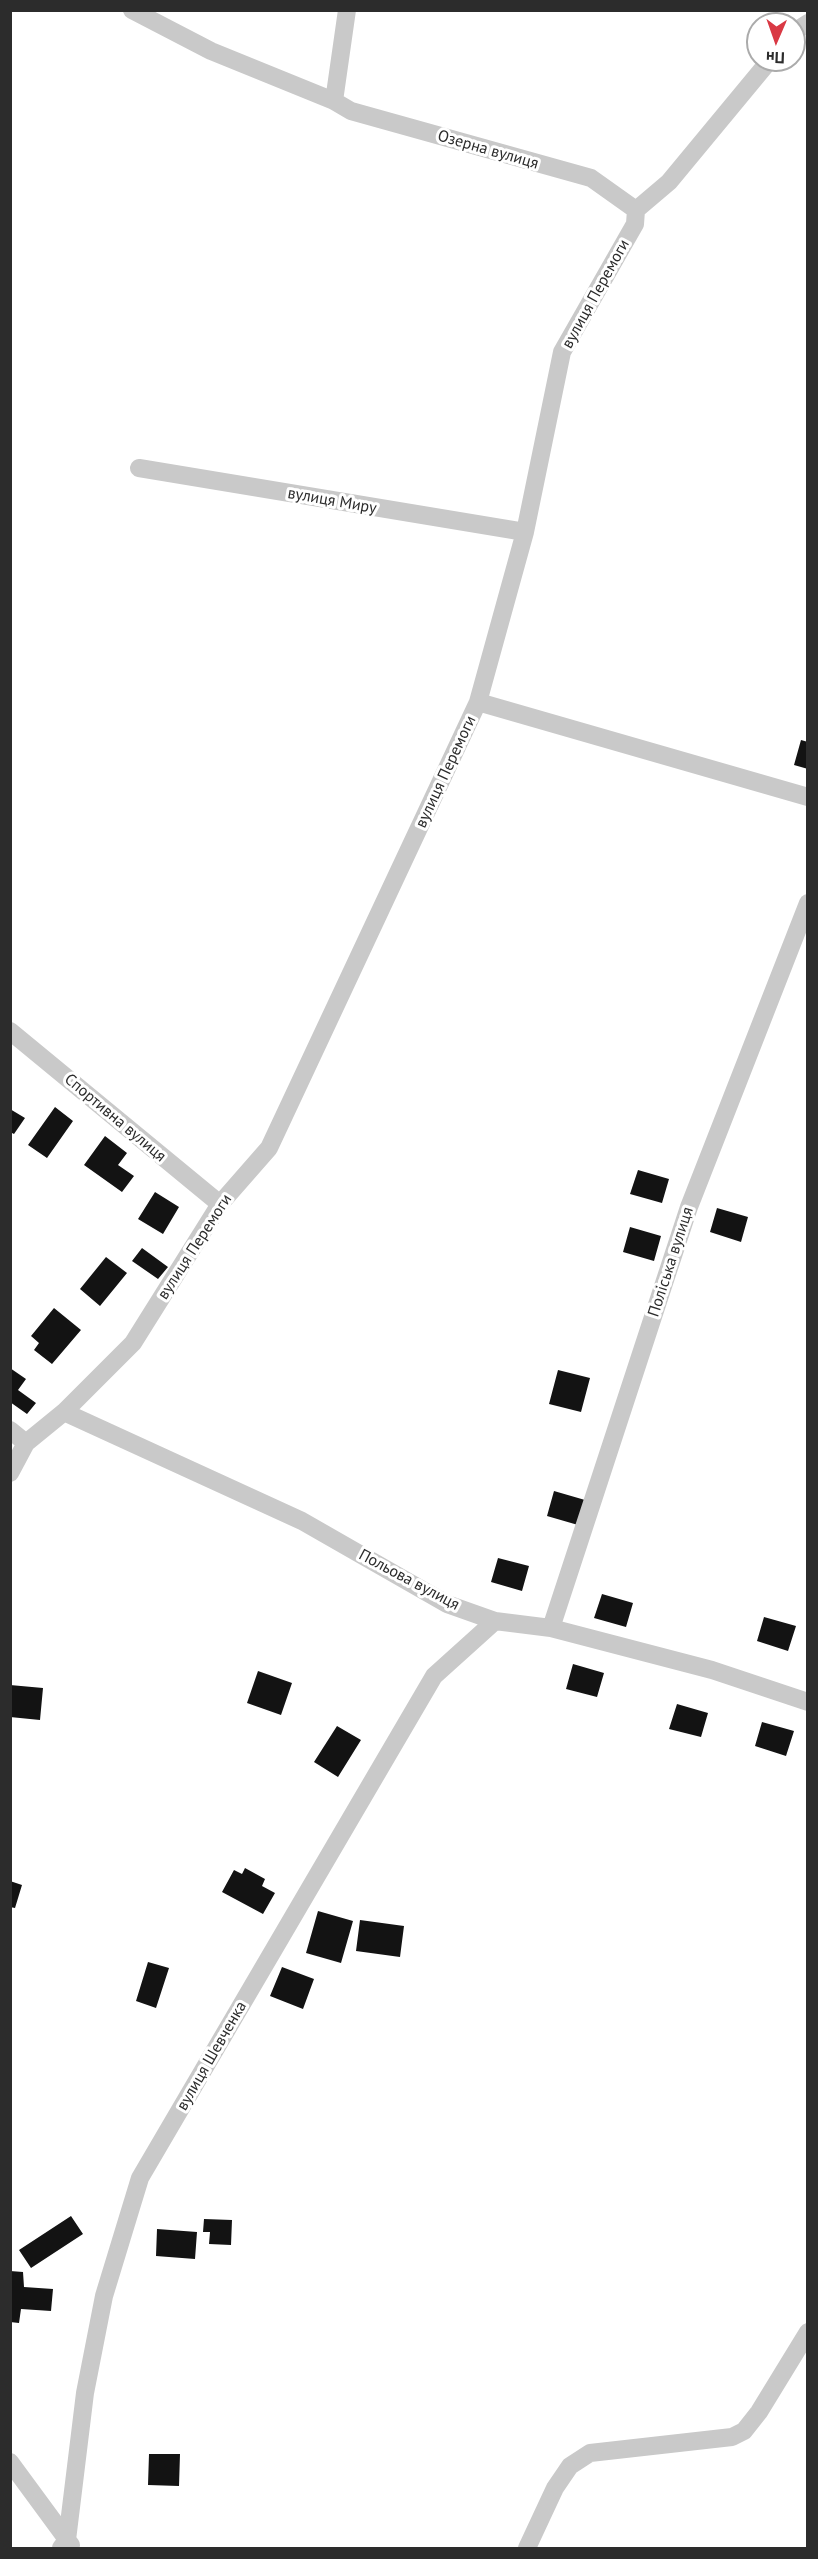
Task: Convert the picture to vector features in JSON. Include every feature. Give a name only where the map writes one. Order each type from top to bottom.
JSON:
[{"type":"street","name":"Озерна вулиця","points":[[132,10],[212,51],[334,101],[351,111],[591,178],[636,210]]},
{"type":"street","points":[[334,101],[347,10]]},
{"type":"street","points":[[636,210],[669,182],[760,72]]},
{"type":"street","name":"вулиця Перемоги","points":[[10,1473],[27,1443],[64,1412],[133,1343],[220,1204],[269,1148],[478,702],[525,532],[562,352],[635,224],[636,210]]},
{"type":"street","name":"вулиця Миру","points":[[140,468],[525,532]]},
{"type":"street","points":[[478,702],[807,797]]},
{"type":"street","name":"Поліська вулиця","points":[[551,1628],[689,1207],[807,903]]},
{"type":"street","name":"Спортивна вулиця","points":[[10,1031],[220,1204]]},
{"type":"street","name":"Польова вулиця","points":[[64,1412],[302,1521],[447,1604],[495,1621],[551,1628],[712,1670],[807,1702]]},
{"type":"street","points":[[10,1430],[27,1443]]},
{"type":"street","name":"вулиця Шевченка","points":[[67,2546],[85,2393],[102,2306],[140,2178],[434,1676],[495,1621]]},
{"type":"street","points":[[527,2548],[555,2488],[570,2466],[590,2453],[732,2437],[744,2431],[759,2412],[807,2332]]},
{"type":"street","points":[[10,2462],[67,2546]]},
{"type":"building","points":[[801,740],[808,742],[808,769],[794,765]]},
{"type":"building","points":[[55,1107],[73,1121],[47,1158],[28,1145]]},
{"type":"building","points":[[10,1109],[25,1118],[14,1134],[10,1132]]},
{"type":"building","points":[[105,1136],[127,1153],[118,1165],[134,1176],[122,1192],[84,1165]]},
{"type":"building","points":[[638,1170],[669,1179],[662,1203],[630,1194]]},
{"type":"building","points":[[155,1192],[179,1207],[163,1234],[138,1219]]},
{"type":"building","points":[[717,1208],[748,1217],[741,1242],[710,1232]]},
{"type":"building","points":[[630,1227],[661,1236],[654,1261],[623,1252]]},
{"type":"building","points":[[142,1248],[168,1267],[158,1279],[132,1261]]},
{"type":"building","points":[[106,1257],[127,1273],[100,1306],[80,1289]]},
{"type":"building","points":[[54,1308],[81,1330],[52,1364],[34,1350],[39,1343],[31,1336]]},
{"type":"building","points":[[10,1368],[26,1379],[18,1390],[36,1403],[27,1414],[10,1402]]},
{"type":"building","points":[[558,1370],[590,1378],[581,1412],[549,1404]]},
{"type":"building","points":[[554,1491],[585,1500],[578,1525],[547,1516]]},
{"type":"building","points":[[498,1558],[529,1566],[522,1591],[491,1582]]},
{"type":"building","points":[[602,1594],[633,1603],[626,1627],[594,1618]]},
{"type":"building","points":[[764,1617],[796,1626],[788,1651],[757,1641]]},
{"type":"building","points":[[573,1664],[604,1673],[597,1697],[566,1689]]},
{"type":"building","points":[[258,1671],[292,1683],[281,1715],[247,1703]]},
{"type":"building","points":[[10,1685],[43,1688],[40,1720],[10,1717]]},
{"type":"building","points":[[677,1704],[708,1713],[701,1737],[669,1729]]},
{"type":"building","points":[[762,1722],[794,1731],[786,1756],[755,1746]]},
{"type":"building","points":[[337,1726],[361,1740],[338,1777],[314,1762]]},
{"type":"building","points":[[245,1868],[265,1879],[262,1886],[275,1893],[263,1914],[222,1892],[234,1870],[242,1874]]},
{"type":"building","points":[[10,1881],[22,1885],[15,1908],[10,1907]]},
{"type":"building","points":[[318,1911],[353,1921],[341,1963],[306,1953]]},
{"type":"building","points":[[360,1920],[404,1926],[400,1957],[356,1951]]},
{"type":"building","points":[[148,1962],[169,1968],[156,2008],[136,2001]]},
{"type":"building","points":[[282,1967],[314,1979],[303,2009],[270,1996]]},
{"type":"building","points":[[71,2216],[83,2234],[31,2268],[19,2250]]},
{"type":"building","points":[[204,2219],[232,2220],[231,2245],[209,2244],[210,2232],[203,2232]]},
{"type":"building","points":[[157,2229],[197,2232],[195,2259],[156,2256]]},
{"type":"building","points":[[10,2271],[23,2272],[24,2287],[53,2289],[51,2311],[21,2309],[19,2323],[10,2322]]},
{"type":"building","points":[[149,2454],[180,2454],[179,2486],[148,2485]]}]
